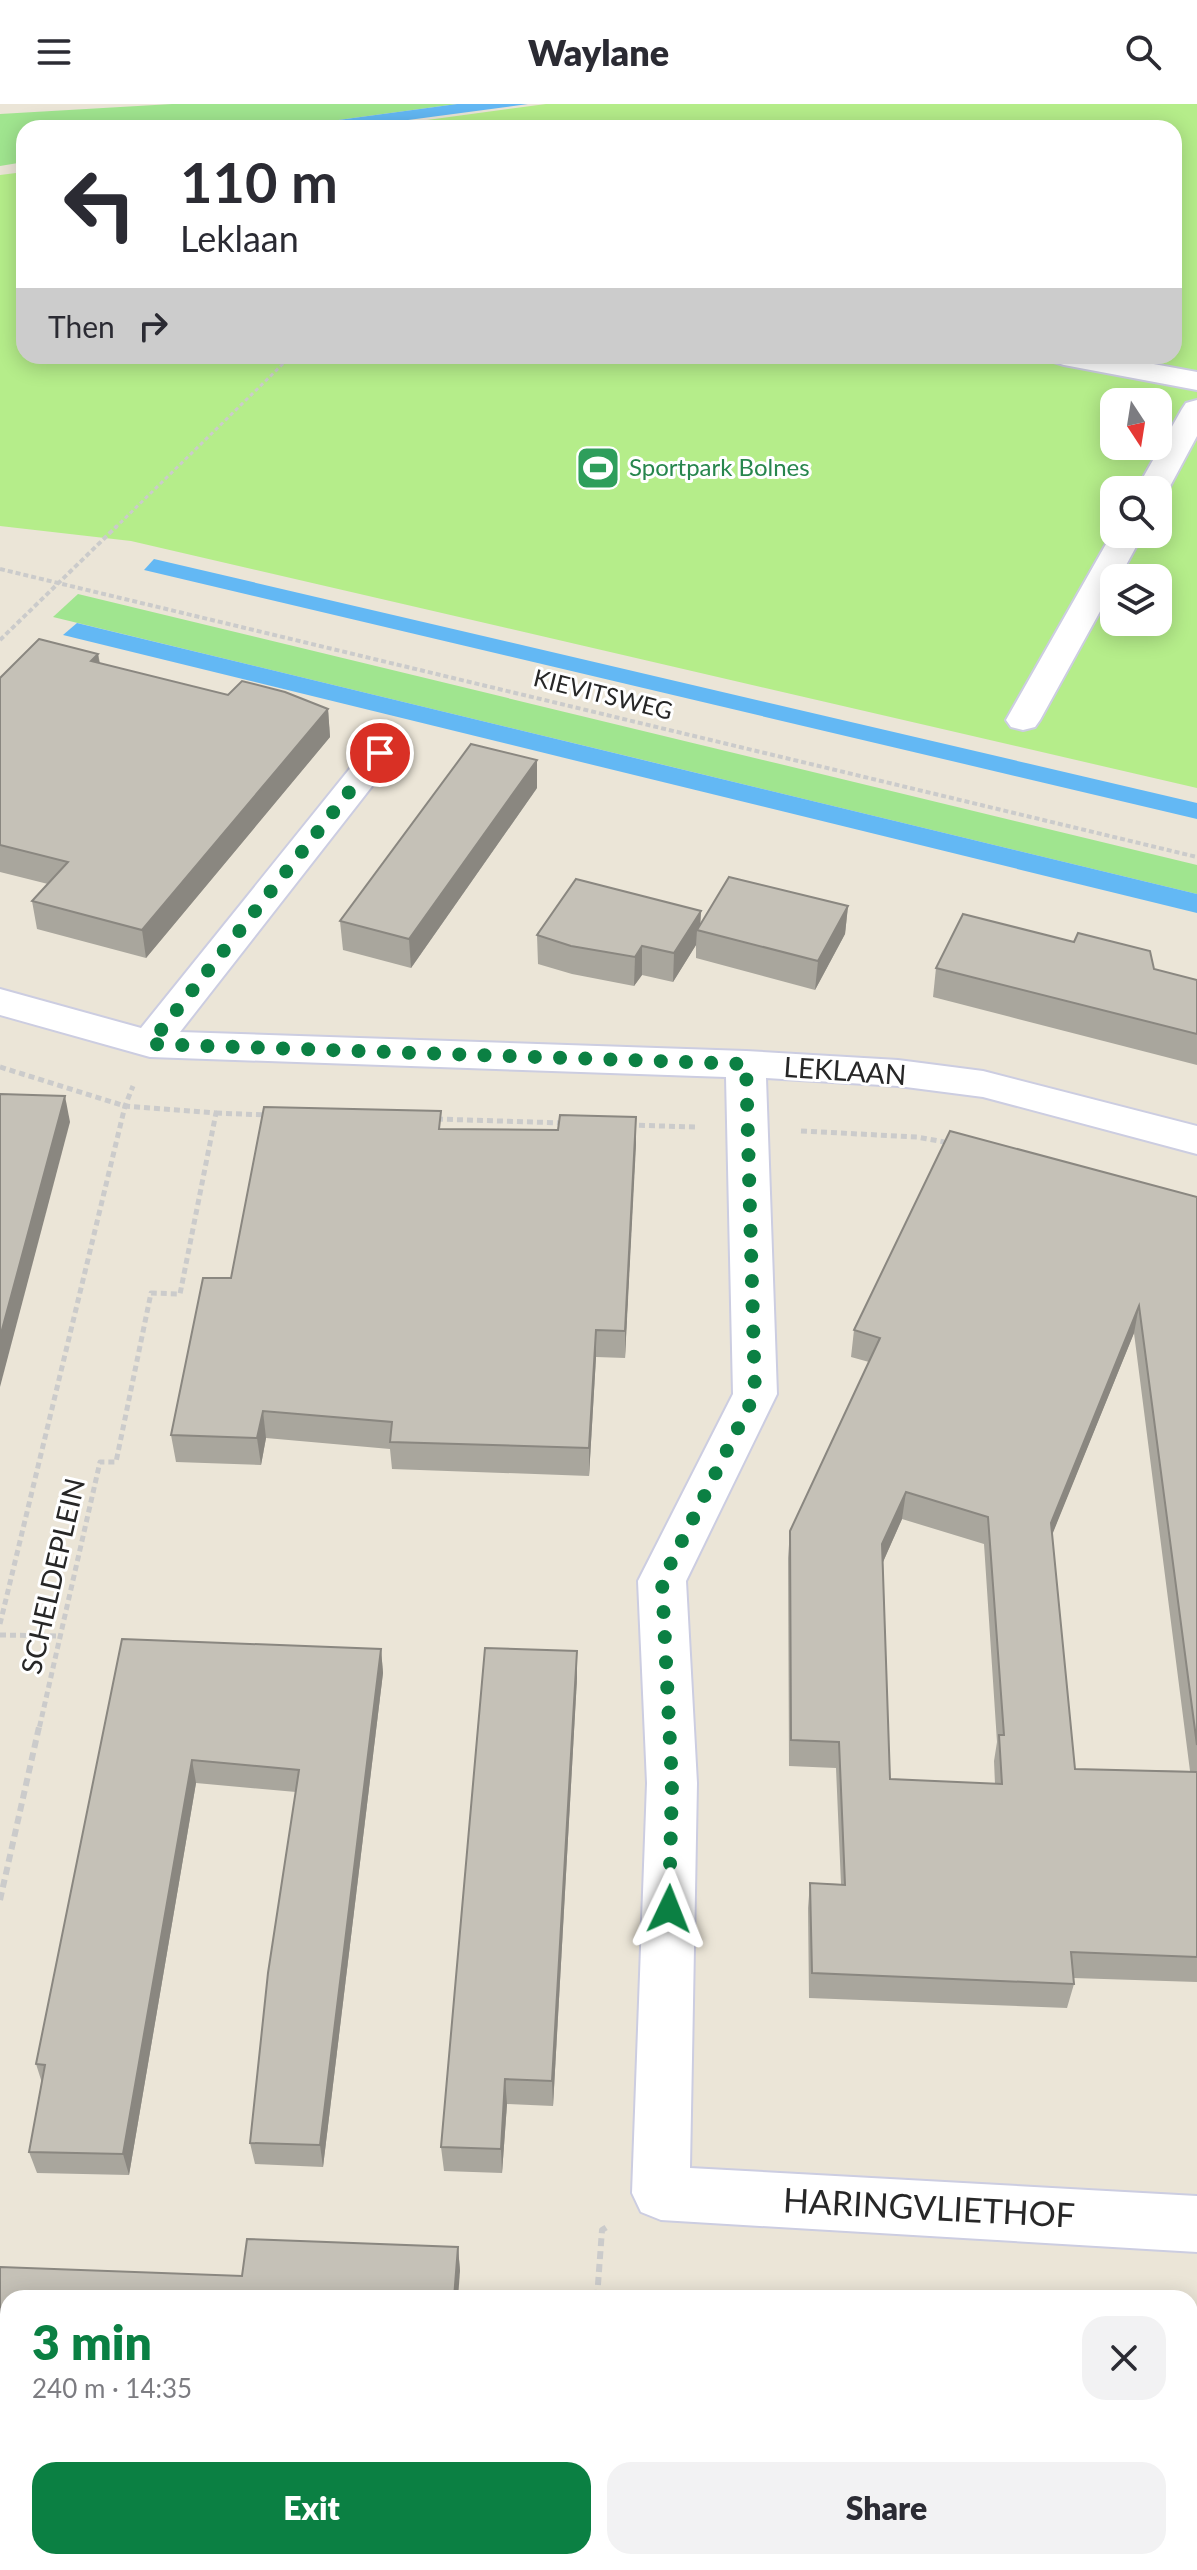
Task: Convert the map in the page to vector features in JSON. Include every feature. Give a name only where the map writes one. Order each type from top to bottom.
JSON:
[{"type":"street","points":[[1107,364],[1197,381]]},
{"type":"street","points":[[1160,476],[1197,409]]},
{"type":"street","points":[[1023,720],[1119,548]]},
{"type":"street","points":[[150,1044],[380,753]]},
{"type":"street","name":"LEKLAAN","points":[[0,1002],[150,1044],[746,1064],[898,1073],[983,1084],[1197,1140]]},
{"type":"street","points":[[661,2193],[672,1783],[662,1581],[755,1394],[746,1064]]},
{"type":"street","name":"HARINGVLIETHOF","points":[[661,2193],[1197,2224]]},
{"type":"path","points":[[0,640],[283,364]]},
{"type":"path","name":"KIEVITSWEG","points":[[0,569],[1197,857]]},
{"type":"path","name":"SCHELDEPLEIN","points":[[0,1624],[125,1106],[150,1044]]},
{"type":"path","points":[[0,1067],[125,1106]]},
{"type":"path","name":"SCHELDEPLEIN","points":[[0,1900],[100,1462],[116,1462],[151,1293],[180,1294],[216,1113],[125,1106]]},
{"type":"path","points":[[0,1635],[59,1636]]},
{"type":"path","points":[[598,2290],[602,2230],[661,2193]]},
{"type":"green space","points":[[172,104],[457,104],[338,120],[16,120],[16,163],[0,166],[0,114]]},
{"type":"green space","name":"Sportpark Bolnes","points":[[546,104],[1197,104],[1197,788],[131,541],[0,526],[0,175],[16,173],[16,364],[1182,364],[1182,120],[427,120]]},
{"type":"green space","points":[[78,594],[1197,865],[1197,894],[53,617]]},
{"type":"water","points":[[457,104],[528,104],[408,120],[338,120]]},
{"type":"water","points":[[154,559],[1197,803],[1197,819],[144,570]]},
{"type":"water","points":[[77,623],[1197,894],[1197,913],[63,635]]},
{"type":"building","points":[[39,639],[98,654],[91,661],[228,695],[242,681],[285,692],[328,709],[142,930],[32,901],[68,862],[0,845],[0,678]]},
{"type":"building","points":[[471,744],[537,760],[409,939],[340,921]]},
{"type":"building","points":[[729,877],[848,906],[818,961],[697,930]]},
{"type":"building","points":[[576,879],[701,911],[674,953],[642,946],[635,957],[571,946],[537,935]]},
{"type":"building","points":[[963,914],[1074,942],[1078,933],[1150,951],[1154,969],[1197,980],[1197,1034],[936,968]]},
{"type":"building","points":[[0,1094],[65,1096],[0,1337]]},
{"type":"building","points":[[264,1107],[441,1111],[439,1129],[558,1130],[560,1115],[636,1117],[625,1331],[596,1330],[589,1448],[390,1442],[392,1422],[263,1411],[257,1438],[171,1435],[203,1278],[231,1278]]},
{"type":"building","points":[[950,1131],[1197,1197],[1197,1745],[1139,1306],[1051,1523],[1075,1769],[1197,1772],[1197,1957],[1071,1952],[1074,1984],[812,1973],[810,1883],[845,1885],[839,1742],[791,1740],[790,1531],[880,1338],[854,1330]],"holes":[[[906,1492],[988,1517],[1004,1735],[999,1735],[1002,1784],[890,1779],[882,1544]]]},
{"type":"building","points":[[122,1639],[381,1649],[320,2145],[250,2143],[268,1973],[299,1770],[192,1760],[123,2154],[29,2152],[45,2065],[36,2064]]},
{"type":"building","points":[[485,1648],[577,1651],[552,2081],[505,2079],[501,2149],[441,2147]]},
{"type":"building","points":[[247,2239],[458,2247],[455,2290],[0,2290],[0,2267],[242,2276]]},
{"type":"place","name":"Sportpark Bolnes","points":[[598,468]]},
{"type":"route","points":[[380,753],[150,1044],[746,1064],[755,1394],[662,1581],[672,1783],[669,1909]]}]
